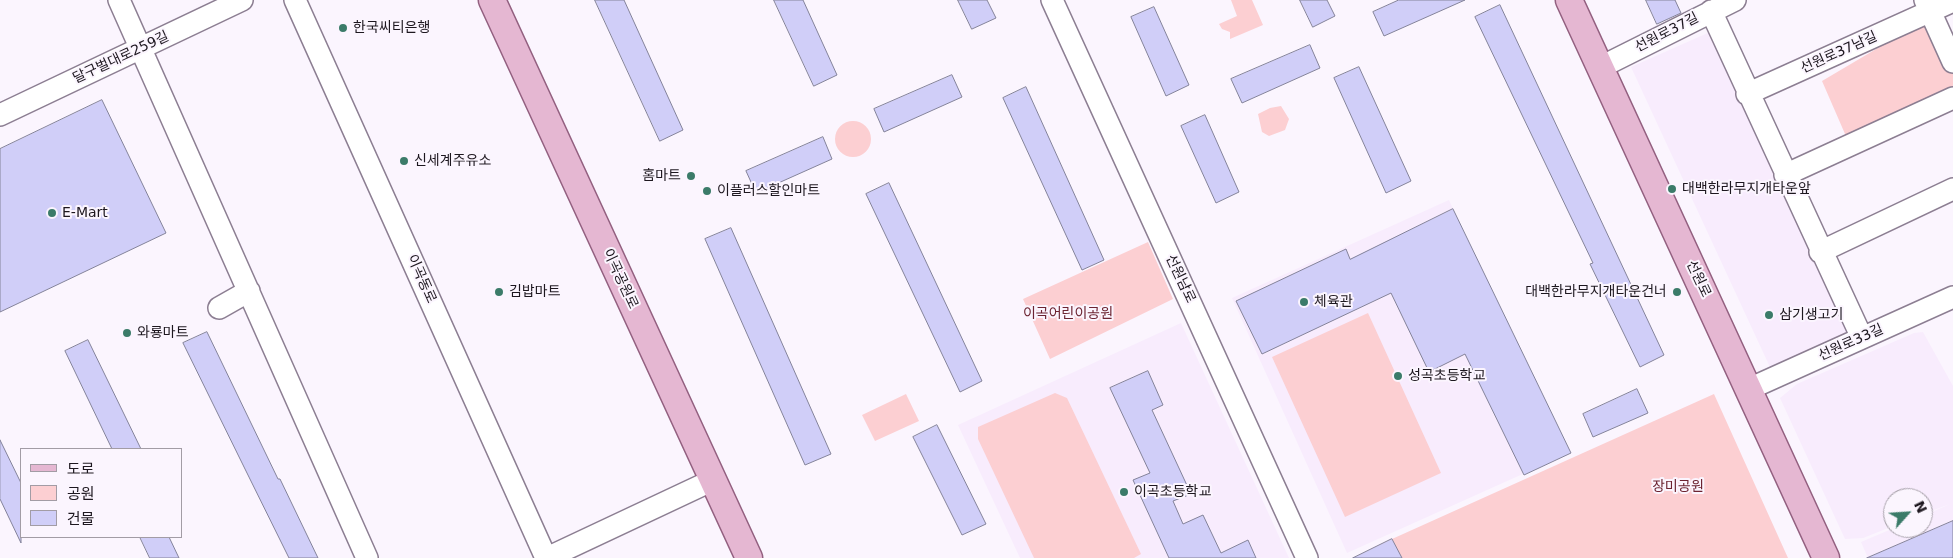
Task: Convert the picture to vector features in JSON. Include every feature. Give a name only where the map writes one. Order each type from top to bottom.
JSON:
[{"type":"main road","name":"이곡공원로","points":[[492,0],[749,558]]},
{"type":"main road","name":"선원로","points":[[1570,0],[1826,558]]},
{"type":"street","points":[[119,0],[367,558]]},
{"type":"street","name":"달구벌대로259길","points":[[0,115],[142,50],[242,0]]},
{"type":"street","name":"이곡동로","points":[[296,0],[546,558]]},
{"type":"street","name":"선원남로","points":[[1052,0],[1307,558]]},
{"type":"street","name":"선원로37길","points":[[1601,68],[1710,11],[1735,0]]},
{"type":"street","name":"선원로37남길","points":[[1747,94],[1927,6],[1953,1]]},
{"type":"street","points":[[1927,6],[1953,62]]},
{"type":"street","points":[[1710,11],[1820,252],[1862,338]]},
{"type":"street","points":[[1785,175],[1953,98]]},
{"type":"street","points":[[1820,252],[1953,189]]},
{"type":"street","points":[[219,308],[249,291]]},
{"type":"street","name":"선원로33길","points":[[1748,389],[1953,297]]},
{"type":"street","points":[[546,558],[713,480]]},
{"type":"shaded area","points":[[1710,32],[1856,344],[1775,378],[1631,67]]},
{"type":"shaded area","name":"성곡초등학교","points":[[1449,200],[1565,455],[1347,553],[1232,298]]},
{"type":"shaded area","name":"이곡초등학교","points":[[1181,323],[1289,558],[1020,558],[958,425]]},
{"type":"shaded area","points":[[1923,332],[1953,386],[1953,558],[1868,558],[1861,542],[1883,533],[1883,538],[1933,538],[1933,512],[1950,504],[1933,510],[1933,488],[1883,488],[1883,530],[1863,538],[1845,539],[1780,398],[1797,384],[1914,333]]},
{"type":"green space","points":[[1231,0],[1252,0],[1263,25],[1230,39],[1230,32],[1222,29],[1219,24],[1237,16]]},
{"type":"green space","points":[[1927,19],[1953,73],[1953,92],[1852,150],[1822,81]]},
{"type":"green space","points":[[1281,106],[1289,119],[1285,130],[1269,136],[1262,132],[1258,114],[1270,108]]},
{"type":"green space","points":[[853,121],[866,126],[871,139],[866,152],[853,157],[840,152],[835,139],[840,126]]},
{"type":"green space","name":"이곡어린이공원","points":[[1148,242],[1173,299],[1050,359],[1023,299]]},
{"type":"green space","points":[[1368,313],[1441,473],[1345,517],[1272,357]]},
{"type":"green space","points":[[1055,393],[1067,398],[1141,554],[1134,558],[1034,558],[978,439],[978,427]]},
{"type":"green space","points":[[906,394],[919,421],[875,441],[862,415]]},
{"type":"green space","name":"장미공원","points":[[1714,394],[1788,558],[1353,558],[1392,539]]},
{"type":"building","points":[[595,0],[624,0],[683,130],[660,141]]},
{"type":"building","points":[[774,0],[803,0],[837,75],[814,86]]},
{"type":"building","points":[[958,0],[987,0],[996,18],[972,29]]},
{"type":"building","points":[[1300,0],[1327,0],[1335,16],[1313,27]]},
{"type":"building","points":[[1399,0],[1465,0],[1384,36],[1373,12]]},
{"type":"building","points":[[1646,0],[1675,0],[1681,13],[1657,24]]},
{"type":"building","points":[[1500,5],[1664,355],[1640,367],[1590,264],[1593,263],[1475,17]]},
{"type":"building","points":[[1154,7],[1189,85],[1166,96],[1131,17]]},
{"type":"building","points":[[1310,45],[1320,68],[1242,103],[1231,79]]},
{"type":"building","points":[[1359,67],[1411,181],[1386,193],[1334,78]]},
{"type":"building","points":[[952,75],[962,97],[884,132],[874,109]]},
{"type":"building","points":[[1026,87],[1104,260],[1082,270],[1003,98]]},
{"type":"building","points":[[102,100],[166,233],[0,312],[0,149]]},
{"type":"building","points":[[1205,115],[1239,192],[1216,203],[1181,126]]},
{"type":"building","points":[[823,137],[832,159],[756,193],[746,171]]},
{"type":"building","points":[[889,183],[982,381],[960,392],[866,194]]},
{"type":"building","points":[[1453,209],[1571,453],[1524,475],[1465,354],[1429,372],[1391,293],[1262,354],[1236,301],[1346,249],[1350,259]]},
{"type":"building","points":[[731,228],[831,454],[805,465],[705,239]]},
{"type":"building","points":[[207,332],[318,558],[289,558],[183,343]]},
{"type":"building","points":[[88,340],[141,448],[112,448],[65,351]]},
{"type":"building","points":[[1148,371],[1163,405],[1152,410],[1191,494],[1173,501],[1183,524],[1203,515],[1221,553],[1248,540],[1256,558],[1169,558],[1133,480],[1150,473],[1110,388]]},
{"type":"building","points":[[1637,389],[1648,413],[1593,437],[1583,414]]},
{"type":"building","points":[[937,425],[986,524],[962,535],[913,437]]},
{"type":"building","points":[[0,440],[20,481],[21,543],[0,499]]},
{"type":"building","points":[[1953,521],[1953,558],[1867,558],[1913,538],[1933,538],[1933,530]]},
{"type":"building","points":[[140,538],[169,538],[179,558],[150,558]]},
{"type":"building","points":[[1392,539],[1402,558],[1353,558]]},
{"type":"place","name":"한국씨티은행","points":[[343,28]]},
{"type":"place","name":"신세계주유소","points":[[404,161]]},
{"type":"place","name":"홈마트","points":[[691,176]]},
{"type":"place","name":"대백한라무지개타운앞","points":[[1672,189]]},
{"type":"place","name":"이플러스할인마트","points":[[707,191]]},
{"type":"place","name":"E-Mart","points":[[52,213]]},
{"type":"place","name":"김밥마트","points":[[499,292]]},
{"type":"place","name":"대백한라무지개타운건너","points":[[1677,292]]},
{"type":"place","name":"체육관","points":[[1304,302]]},
{"type":"place","name":"삼기생고기","points":[[1769,315]]},
{"type":"place","name":"와룡마트","points":[[127,333]]},
{"type":"place","name":"성곡초등학교","points":[[1398,376]]},
{"type":"place","name":"이곡초등학교","points":[[1124,492]]}]
